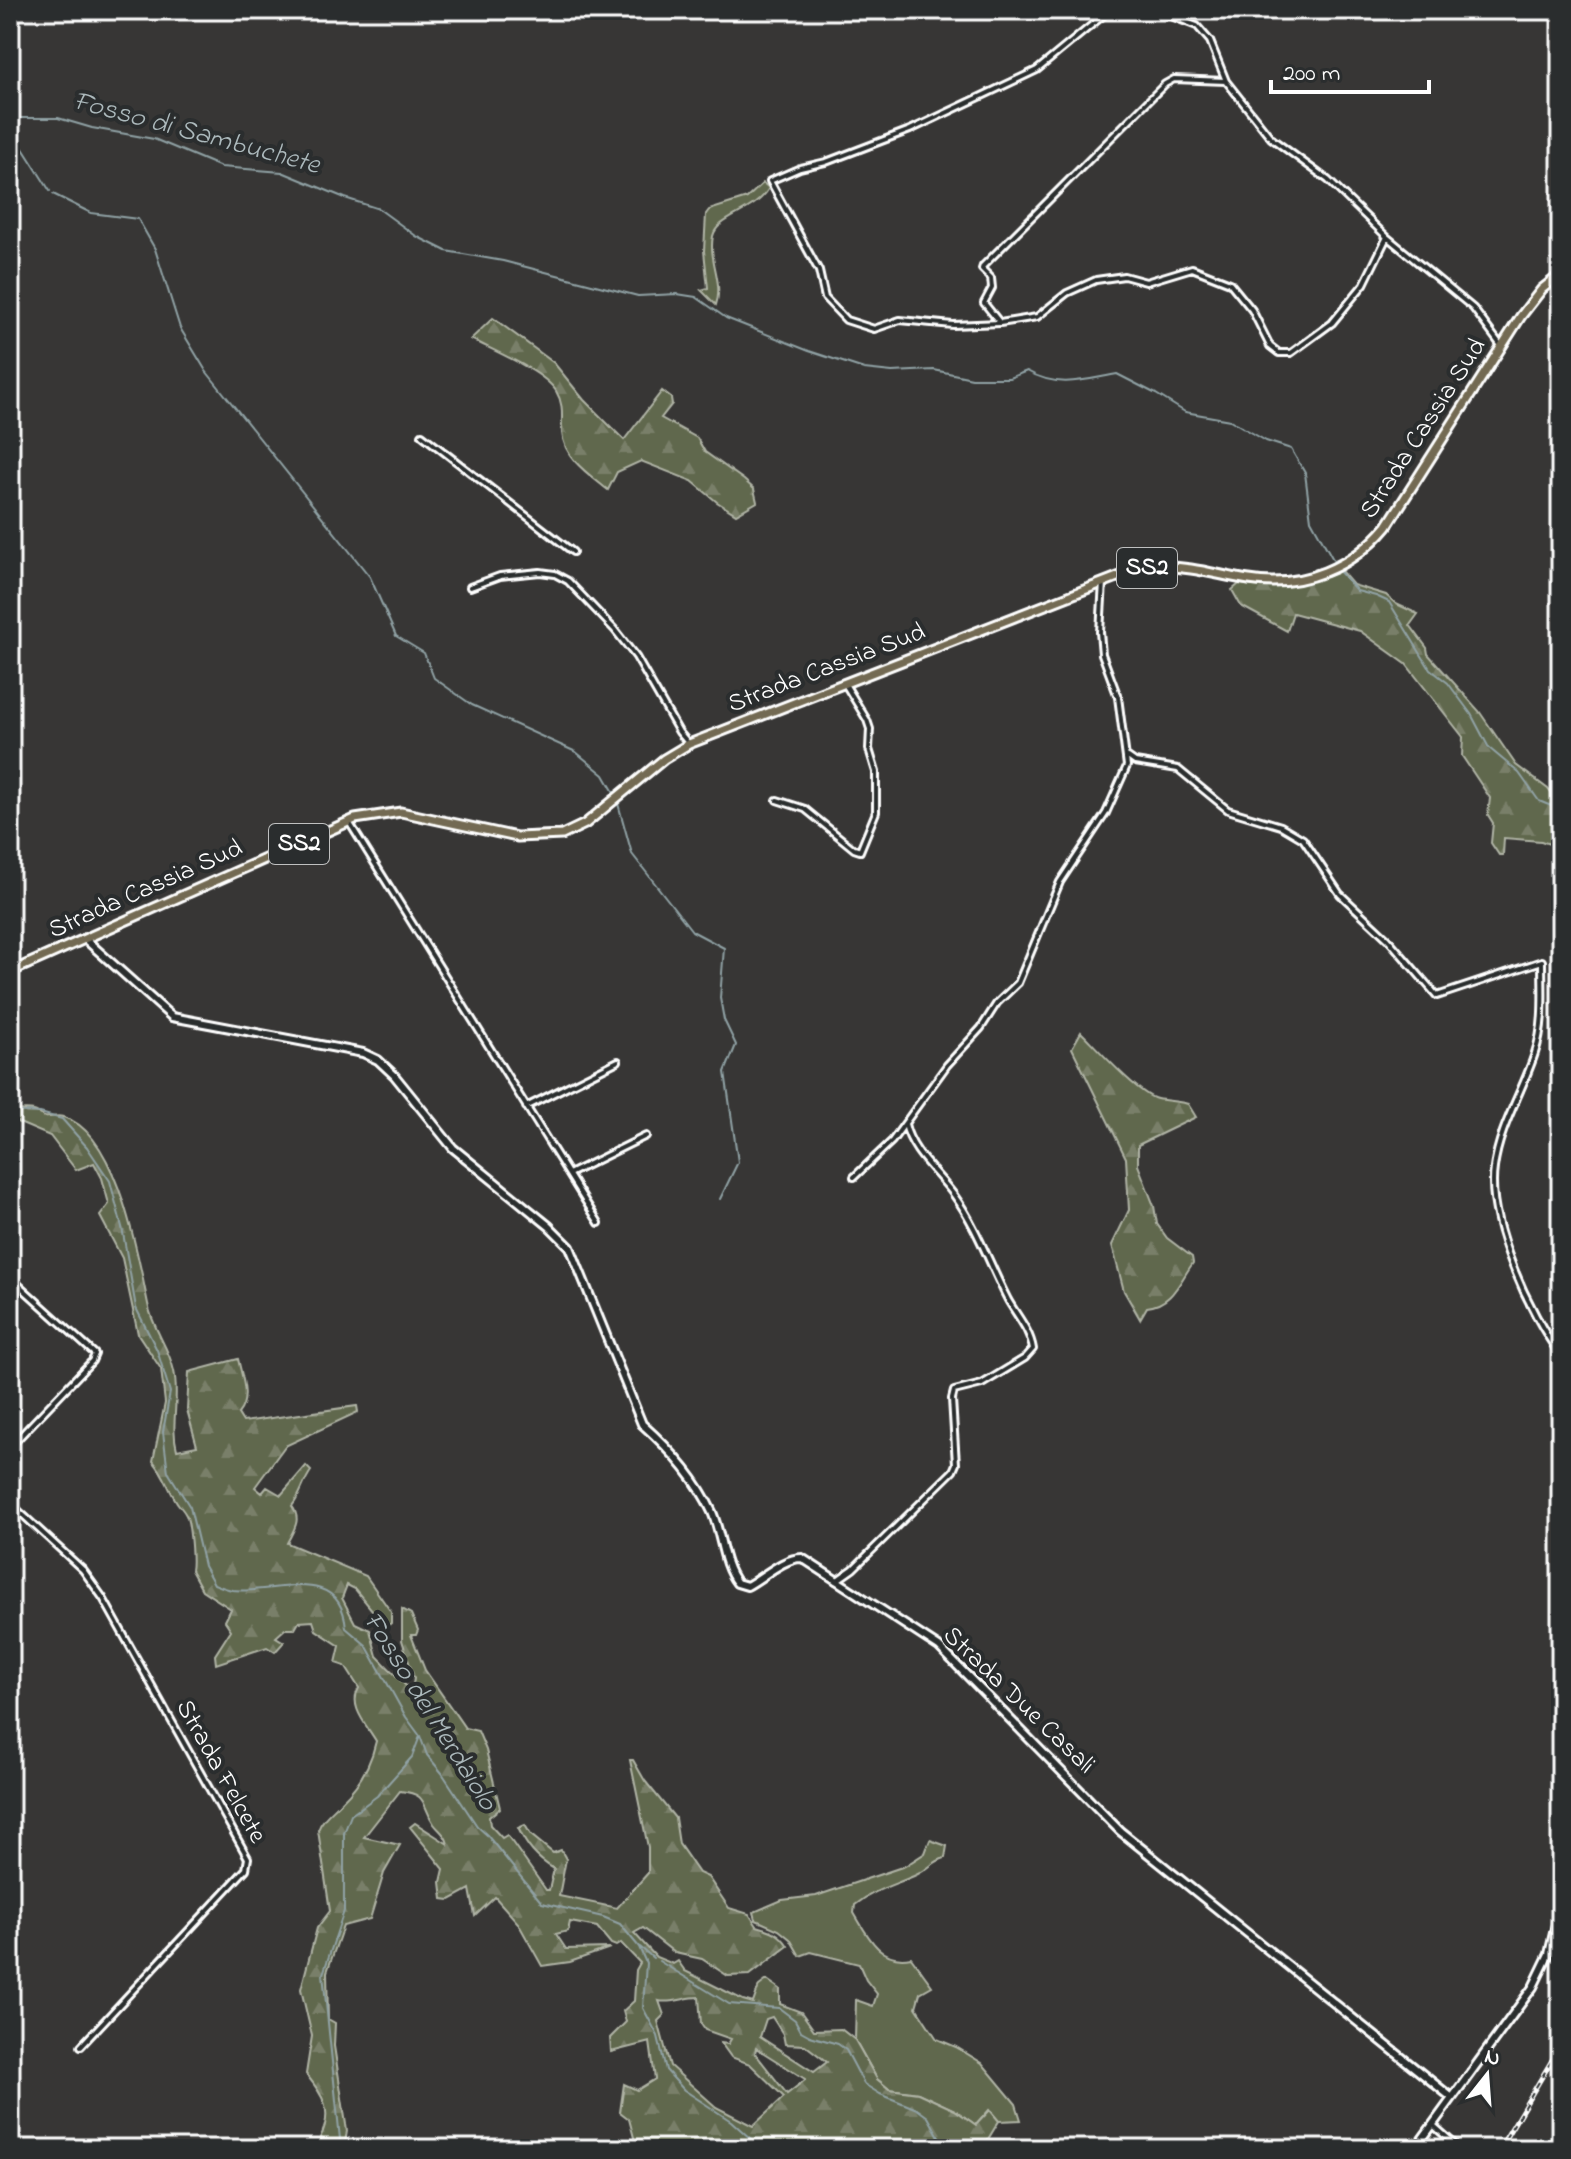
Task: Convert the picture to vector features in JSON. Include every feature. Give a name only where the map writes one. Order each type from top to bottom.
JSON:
[{"type":"main road","name":"Strada Cassia Sud","points":[[10,972],[370,815],[401,812],[517,837],[562,835],[585,824],[664,759],[689,744],[1103,582],[1147,568],[1161,566],[1277,583],[1309,578],[1338,567],[1366,548],[1387,526],[1530,303],[1561,274]]},
{"type":"street","points":[[1110,10],[1037,70],[910,130],[770,181],[819,271],[825,298],[846,320],[874,329],[900,320],[953,325],[1000,323],[1037,317],[1067,293],[1096,280],[1124,276],[1146,282],[1192,268],[1230,283],[1252,310],[1270,346],[1279,353],[1291,353],[1332,323],[1364,284],[1387,237]]},
{"type":"street","points":[[1156,10],[1197,26],[1210,41],[1226,81],[1271,138],[1328,180],[1387,237],[1473,308],[1502,347]]},
{"type":"street","points":[[1000,323],[984,303],[992,288],[991,278],[982,269],[983,266],[1165,84],[1174,79],[1226,81]]},
{"type":"street","points":[[422,435],[573,552]]},
{"type":"street","points":[[470,587],[500,576],[540,572],[555,574],[568,581],[629,648],[689,744]]},
{"type":"street","points":[[854,1177],[886,1147],[947,1065],[981,1028],[997,1003],[1018,983],[1060,882],[1106,813],[1127,766],[1118,697],[1102,654],[1103,582]]},
{"type":"street","points":[[777,800],[805,809],[860,851],[876,812],[876,772],[869,749],[867,720],[845,684]]},
{"type":"street","points":[[1128,757],[1135,762],[1178,769],[1228,810],[1281,826],[1303,839],[1340,894],[1388,939],[1437,996],[1542,961],[1541,1026],[1537,1049],[1519,1089],[1494,1168],[1495,1199],[1507,1253],[1546,1335],[1561,1356]]},
{"type":"street","points":[[349,822],[599,1223]]},
{"type":"street","name":"Strada Due Casali","points":[[85,939],[172,1017],[363,1053],[378,1060],[421,1106],[453,1148],[549,1226],[570,1247],[642,1424],[663,1443],[703,1495],[712,1511],[727,1564],[737,1583],[747,1586],[793,1558],[802,1558],[939,1647],[1120,1831],[1451,2097]]},
{"type":"street","points":[[526,1107],[618,1061]]},
{"type":"street","points":[[836,1581],[853,1569],[953,1471],[957,1456],[954,1391],[982,1384],[1025,1358],[1033,1349],[1023,1322],[1008,1299],[982,1241],[957,1199],[916,1147],[905,1122]]},
{"type":"street","points":[[569,1174],[646,1136]]},
{"type":"street","points":[[10,1277],[95,1354],[92,1361],[10,1447]]},
{"type":"street","name":"Strada Felcete","points":[[10,1503],[83,1570],[103,1598],[248,1858],[246,1869],[81,2046]]},
{"type":"street","points":[[1415,2149],[1538,1979],[1552,1946],[1561,1903]]},
{"type":"street","points":[[1431,2124],[1460,2149]]},
{"type":"green space","points":[[763,183],[769,188],[763,196],[722,224],[713,236],[712,254],[718,288],[716,305],[701,290],[708,288],[704,251],[706,214],[709,210],[747,198]]},
{"type":"green space","points":[[493,318],[554,363],[584,400],[624,440],[662,391],[671,398],[672,404],[661,418],[697,438],[705,452],[754,489],[757,502],[736,514],[692,481],[641,461],[617,472],[608,490],[579,466],[568,451],[562,433],[561,402],[550,384],[517,362],[471,339]]},
{"type":"green space","points":[[1341,571],[1353,585],[1386,595],[1396,604],[1418,614],[1410,625],[1428,654],[1479,711],[1516,765],[1548,789],[1561,805],[1561,848],[1541,841],[1504,838],[1503,855],[1499,855],[1491,843],[1493,823],[1488,815],[1490,798],[1462,756],[1463,737],[1406,664],[1360,631],[1293,613],[1287,631],[1241,606],[1232,590],[1239,584],[1291,586]]},
{"type":"green space","points":[[1081,1032],[1149,1096],[1188,1104],[1196,1117],[1138,1145],[1138,1165],[1154,1206],[1157,1224],[1167,1238],[1192,1257],[1193,1263],[1169,1297],[1147,1307],[1140,1319],[1124,1291],[1112,1245],[1129,1210],[1126,1158],[1072,1048]]},
{"type":"green space","points":[[25,1110],[45,1117],[63,1117],[82,1127],[98,1145],[111,1170],[131,1227],[150,1313],[174,1371],[177,1450],[197,1446],[187,1410],[189,1372],[238,1359],[245,1395],[238,1414],[243,1422],[357,1406],[358,1412],[285,1446],[255,1487],[262,1493],[267,1487],[281,1495],[306,1466],[311,1471],[292,1506],[297,1520],[287,1543],[366,1576],[391,1612],[391,1623],[386,1627],[355,1589],[347,1585],[342,1598],[355,1623],[370,1630],[377,1656],[412,1692],[414,1678],[402,1640],[402,1609],[411,1614],[418,1630],[416,1635],[411,1635],[425,1670],[465,1728],[478,1731],[486,1750],[500,1808],[489,1817],[490,1825],[502,1838],[507,1835],[546,1890],[549,1890],[554,1869],[537,1856],[525,1841],[518,1828],[525,1825],[531,1835],[553,1853],[561,1850],[566,1859],[559,1896],[617,1908],[648,1873],[648,1847],[630,1760],[633,1760],[645,1781],[675,1818],[679,1844],[699,1873],[708,1877],[729,1908],[749,1914],[757,1926],[775,1933],[788,1946],[750,1975],[728,1976],[702,1959],[675,1953],[643,1928],[634,1933],[656,1957],[673,1964],[678,1961],[685,1971],[743,2000],[753,2003],[759,1986],[767,1980],[780,1989],[780,2004],[801,2012],[814,2030],[841,2029],[855,2040],[877,2079],[889,2089],[918,2093],[955,2110],[976,2125],[990,2110],[999,2121],[982,2149],[637,2149],[629,2119],[620,2112],[624,2084],[637,2090],[655,2079],[650,2042],[611,2052],[610,2038],[626,2022],[623,2011],[634,2001],[636,1970],[640,1963],[621,1943],[616,1946],[611,1944],[597,1927],[570,1922],[568,1931],[556,1934],[566,1949],[610,1948],[570,1962],[542,1966],[518,1923],[495,1897],[475,1916],[470,1889],[450,1900],[443,1899],[441,1882],[444,1869],[410,1827],[415,1823],[448,1844],[447,1841],[420,1798],[400,1791],[364,1837],[400,1845],[384,1873],[370,1919],[343,1926],[327,1972],[328,2019],[335,2023],[334,2046],[347,2131],[344,2149],[323,2149],[320,2138],[326,2111],[322,2096],[306,2074],[312,2036],[301,1989],[317,1928],[330,1911],[318,1830],[359,1781],[368,1766],[376,1741],[357,1708],[359,1688],[345,1666],[336,1663],[340,1646],[316,1630],[313,1621],[299,1622],[295,1629],[285,1629],[276,1637],[284,1642],[275,1652],[267,1647],[216,1664],[215,1655],[231,1630],[225,1621],[231,1609],[202,1590],[191,1570],[191,1542],[186,1515],[153,1461],[165,1403],[161,1369],[138,1334],[122,1258],[100,1216],[109,1204],[102,1178],[94,1163],[76,1170],[50,1136],[10,1119],[10,1111]],"holes":[[[699,1997],[701,2024],[705,2030],[731,2039],[728,2044],[721,2043],[731,2057],[750,2064],[784,2097],[753,2126],[716,2107],[670,2066],[658,2021],[664,2015],[659,2001]],[[772,2017],[783,2034],[785,2044],[805,2045],[827,2062],[814,2072],[760,2037],[766,2019]],[[756,2048],[805,2080],[787,2094],[755,2053]]]},
{"type":"green space","points":[[930,1840],[947,1846],[945,1858],[918,1874],[870,1895],[855,1905],[854,1913],[883,1952],[900,1958],[911,1957],[932,1986],[920,1993],[916,2007],[937,2039],[982,2063],[1016,2104],[1021,2120],[999,2121],[989,2110],[976,2125],[955,2110],[918,2093],[889,2089],[877,2079],[855,2040],[856,2000],[873,2006],[877,1994],[859,1964],[811,1952],[800,1956],[790,1939],[779,1930],[756,1920],[754,1912],[782,1900],[816,1896],[905,1866],[925,1853]]},
{"type":"waterway","name":"Fosso di Sambuchete","points":[[10,118],[58,118],[92,128],[154,139],[221,167],[282,172],[379,209],[416,236],[446,251],[503,261],[638,296],[677,294],[696,297],[726,318],[864,369],[892,372],[934,370],[972,378],[1009,378],[1027,371],[1038,377],[1060,381],[1117,374],[1185,412],[1230,420],[1266,441],[1291,449],[1305,473],[1311,520],[1335,563]]},
{"type":"waterway","points":[[10,128],[50,191]]},
{"type":"waterway","points":[[53,194],[91,213],[138,219],[155,249],[180,328],[206,371],[370,577],[396,636],[424,653],[434,678],[472,705],[576,752],[604,775],[615,794]]},
{"type":"waterway","name":"Fosso di Sambuchete","points":[[1339,571],[1357,591],[1389,602],[1430,669],[1448,683],[1471,714],[1489,748],[1519,773],[1539,801],[1561,810]]},
{"type":"waterway","points":[[617,800],[632,854],[692,931],[724,948],[720,998],[724,1020],[736,1045],[725,1072],[738,1162],[720,1199]]},
{"type":"waterway","name":"Fosso del Merdaiolo","points":[[10,1111],[40,1113],[62,1119],[87,1147],[110,1181],[122,1227],[136,1308],[157,1350],[170,1392],[163,1432],[168,1472],[190,1507],[204,1566],[214,1584],[232,1590],[302,1586],[319,1588],[332,1595],[341,1608],[346,1628],[366,1645],[420,1736],[427,1755],[477,1826],[542,1903],[620,1924],[639,1947],[646,1963],[643,2008],[658,2036],[666,2070],[684,2090],[731,2121],[762,2149]]},
{"type":"waterway","points":[[341,2149],[323,1974],[344,1911],[344,1833],[351,1815],[377,1796],[412,1757],[420,1736]]},
{"type":"waterway","points":[[640,1947],[653,1958]]},
{"type":"waterway","points":[[659,1961],[729,2004],[779,2008],[795,2020],[801,2031],[838,2044],[846,2050],[864,2084],[928,2117],[946,2149]]},
{"type":"railway","points":[[1499,2149],[1561,2045]]}]
